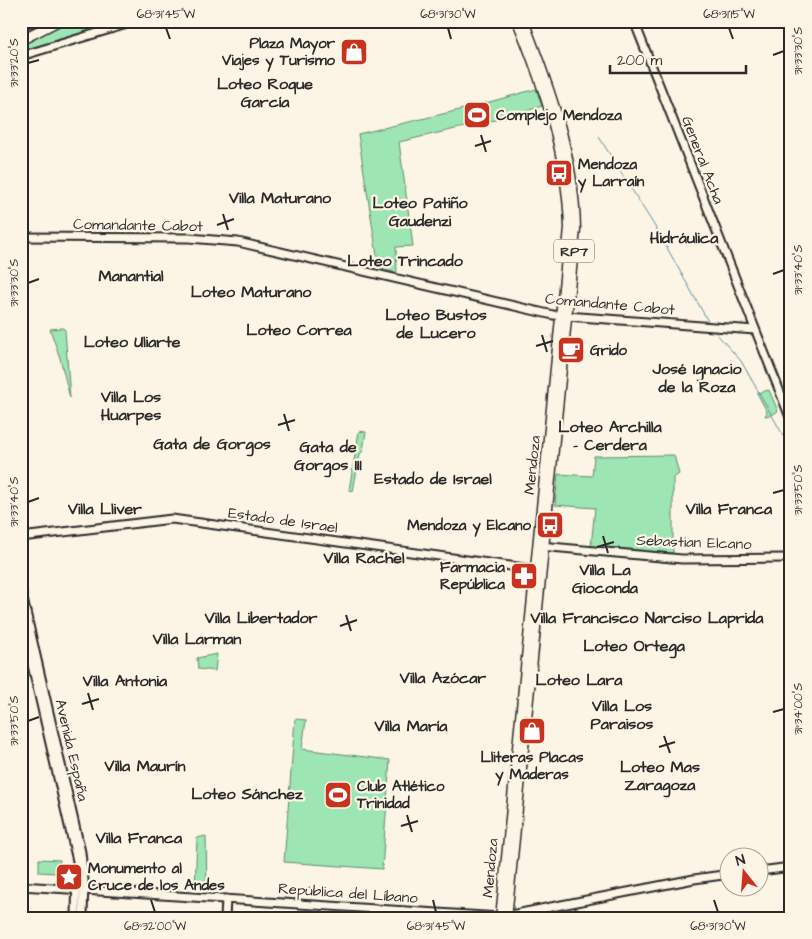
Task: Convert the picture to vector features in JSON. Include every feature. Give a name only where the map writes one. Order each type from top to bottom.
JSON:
[{"type":"highway","points":[[21,25],[33,21]]},
{"type":"highway","points":[[21,40],[58,21]]},
{"type":"main road","points":[[21,56],[137,21]]},
{"type":"main road","name":"Mendoza","points":[[517,21],[549,103],[560,155],[569,225],[565,316]]},
{"type":"main road","name":"Mendoza","points":[[503,917],[540,546],[576,226],[566,144],[554,99],[524,21]]},
{"type":"main road","name":"General Acha","points":[[634,21],[791,420]]},
{"type":"main road","name":"Comandante Cabot","points":[[21,237],[189,238],[239,243],[565,316],[755,330]]},
{"type":"main road","name":"Estado de Israel","points":[[21,537],[172,519],[538,570]]},
{"type":"main road","name":"Sebastian Elcano","points":[[540,546],[682,559],[791,558]]},
{"type":"main road","name":"Avenida España","points":[[21,590],[81,852],[83,918]]},
{"type":"main road","name":"Avenida España","points":[[21,617],[76,861],[81,890],[76,918]]},
{"type":"main road","points":[[770,870],[791,867]]},
{"type":"main road","name":"República del Líbano","points":[[21,886],[503,917],[720,875]]},
{"type":"main road","points":[[225,918],[226,899]]},
{"type":"green space","points":[[65,21],[126,21],[21,53],[21,43]]},
{"type":"green space","points":[[536,89],[542,106],[512,116],[399,142],[413,246],[396,247],[397,273],[379,268],[358,134],[468,108]]},
{"type":"green space","points":[[63,328],[65,330],[70,398],[60,358],[50,329]]},
{"type":"green space","points":[[769,390],[778,411],[772,415],[765,416],[767,412],[757,393]]},
{"type":"green space","points":[[359,431],[366,432],[353,491],[349,490]]},
{"type":"green space","points":[[674,455],[679,474],[673,478],[673,553],[591,546],[595,508],[555,505],[558,474],[592,476],[594,456]]},
{"type":"green space","points":[[217,654],[215,671],[198,669],[197,658]]},
{"type":"green space","name":"Club Atlético Trinidad","points":[[295,719],[306,720],[302,749],[390,760],[382,869],[284,862]]},
{"type":"green space","points":[[206,836],[207,891],[195,888],[197,838]]},
{"type":"green space","points":[[39,859],[60,860],[59,870],[55,873],[39,872]]},
{"type":"waterway","points":[[599,137],[657,230],[709,323]]},
{"type":"waterway","points":[[714,331],[741,361],[791,449]]},
{"type":"place","name":"Plaza Mayor Viajes y Turismo","points":[[354,52]]},
{"type":"place","name":"Complejo Mendoza","points":[[477,115]]},
{"type":"place","name":"Mendoza y Larraín","points":[[559,173]]},
{"type":"place","name":"Grido","points":[[571,350]]},
{"type":"place","name":"Mendoza y Elcano","points":[[550,525]]},
{"type":"place","name":"Farmacia República","points":[[524,576]]},
{"type":"place","name":"Lliteras Placas y Maderas","points":[[532,731]]},
{"type":"place","name":"Club Atlético Trinidad","points":[[338,795]]},
{"type":"place","name":"Monumento al Cruce de los Andes","points":[[69,877]]},
{"type":"district","name":"Loteo Roque García","points":[[265,92]]},
{"type":"district","name":"Villa Maturano","points":[[280,197]]},
{"type":"district","name":"Loteo Patiño Gaudenzi","points":[[420,211]]},
{"type":"district","name":"Hidráulica","points":[[684,237]]},
{"type":"district","name":"Loteo Trincado","points":[[405,260]]},
{"type":"district","name":"Manantial","points":[[131,275]]},
{"type":"district","name":"Loteo Maturano","points":[[251,291]]},
{"type":"district","name":"Loteo Bustos de Lucero","points":[[436,323]]},
{"type":"district","name":"Loteo Correa","points":[[299,329]]},
{"type":"district","name":"Loteo Uliarte","points":[[132,341]]},
{"type":"district","name":"José Ignacio de la Roza","points":[[697,377]]},
{"type":"district","name":"Villa Los Huarpes","points":[[131,405]]},
{"type":"district","name":"Loteo Archilla - Cerdera","points":[[610,435]]},
{"type":"district","name":"Gata de Gorgos","points":[[212,443]]},
{"type":"district","name":"Gata de Gorgos III","points":[[328,455]]},
{"type":"district","name":"Estado de Israel","points":[[433,478]]},
{"type":"district","name":"Villa Lliver","points":[[105,508]]},
{"type":"district","name":"Villa Franca","points":[[729,508]]},
{"type":"district","name":"Villa Rachel","points":[[364,557]]},
{"type":"district","name":"Villa La Gioconda","points":[[605,578]]},
{"type":"district","name":"Villa Libertador","points":[[261,617]]},
{"type":"district","name":"Villa Francisco Narciso Laprida","points":[[647,617]]},
{"type":"district","name":"Villa Larman","points":[[197,638]]},
{"type":"district","name":"Loteo Ortega","points":[[634,645]]},
{"type":"district","name":"Villa Azócar","points":[[443,677]]},
{"type":"district","name":"Loteo Lara","points":[[579,679]]},
{"type":"district","name":"Villa Antonia","points":[[125,680]]},
{"type":"district","name":"Villa Los Paraisos","points":[[622,714]]},
{"type":"district","name":"Villa María","points":[[411,725]]},
{"type":"district","name":"Villa Maurín","points":[[145,765]]},
{"type":"district","name":"Loteo Mas Zaragoza","points":[[660,775]]},
{"type":"district","name":"Loteo Sánchez","points":[[247,793]]},
{"type":"district","name":"Villa Franca","points":[[139,837]]}]
